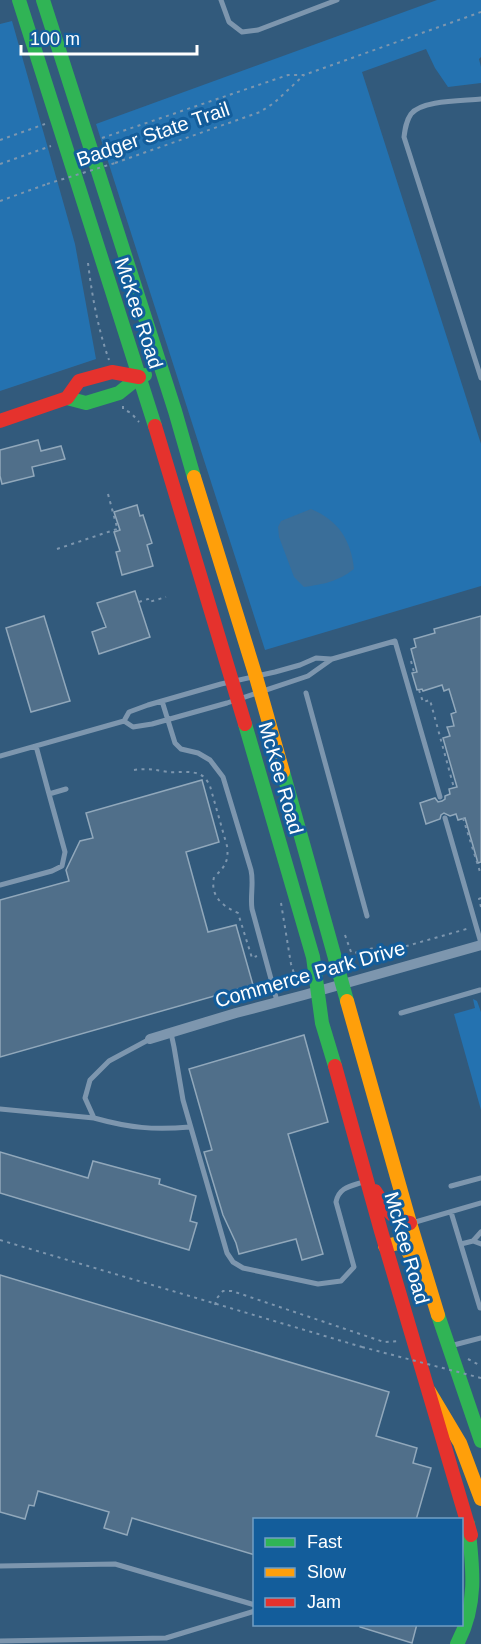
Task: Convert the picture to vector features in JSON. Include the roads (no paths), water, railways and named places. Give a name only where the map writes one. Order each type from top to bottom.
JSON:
[{"type":"main road","name":"McKee Road","points":[[19,0],[233,682],[313,957],[322,1023],[481,1575]]},
{"type":"main road","name":"McKee Road","points":[[43,0],[175,411],[256,677],[410,1223],[448,1346],[481,1441]]},
{"type":"main road","points":[[0,421],[67,398],[86,403],[97,400],[119,393],[139,377],[161,370]]},
{"type":"main road","points":[[67,398],[79,381],[112,372],[139,377]]},
{"type":"main road","points":[[368,1181],[392,1215],[401,1222],[410,1223]]},
{"type":"main road","points":[[385,1246],[399,1243],[406,1248],[430,1289]]},
{"type":"main road","points":[[429,1391],[460,1443],[481,1499]]},
{"type":"main road","points":[[457,1644],[463,1635],[469,1615],[472,1594],[468,1524]]},
{"type":"street","name":"Commerce Park Drive","points":[[150,1039],[481,944]]},
{"type":"lane","points":[[220,0],[229,22],[242,32],[258,30],[337,0]]},
{"type":"lane","points":[[481,99],[421,106],[412,112],[406,122],[404,137],[481,378]]},
{"type":"lane","points":[[124,721],[133,727],[168,720],[238,700],[308,676],[332,659],[395,641],[440,797]]},
{"type":"lane","points":[[0,756],[124,721],[129,712],[162,700],[300,665],[316,658],[332,659]]},
{"type":"lane","points":[[306,693],[367,916]]},
{"type":"lane","points":[[162,700],[175,743],[181,749],[198,753],[210,760],[223,777],[253,879],[250,896],[277,1001]]},
{"type":"lane","points":[[0,885],[52,871],[62,866],[65,852],[36,746]]},
{"type":"lane","points":[[49,794],[66,789]]},
{"type":"lane","points":[[445,818],[481,944]]},
{"type":"lane","points":[[401,1013],[481,992]]},
{"type":"lane","points":[[171,1033],[190,1127],[227,1253],[233,1262],[243,1268],[318,1284],[341,1281],[354,1267],[336,1202],[338,1194],[344,1188],[368,1181]]},
{"type":"lane","points":[[94,1118],[85,1098],[90,1080],[110,1061],[150,1039]]},
{"type":"lane","points":[[0,1109],[94,1118],[124,1126],[163,1129],[190,1127]]},
{"type":"lane","points":[[451,1186],[481,1178]]},
{"type":"lane","points":[[410,1223],[481,1203]]},
{"type":"lane","points":[[451,1212],[480,1308]]},
{"type":"lane","points":[[461,1244],[472,1240],[481,1232]]},
{"type":"lane","points":[[472,1240],[481,1244]]},
{"type":"lane","points":[[448,1346],[481,1338]]},
{"type":"lane","points":[[0,1566],[115,1564],[253,1604]]},
{"type":"lane","points":[[0,1641],[166,1638],[253,1612]]}]
